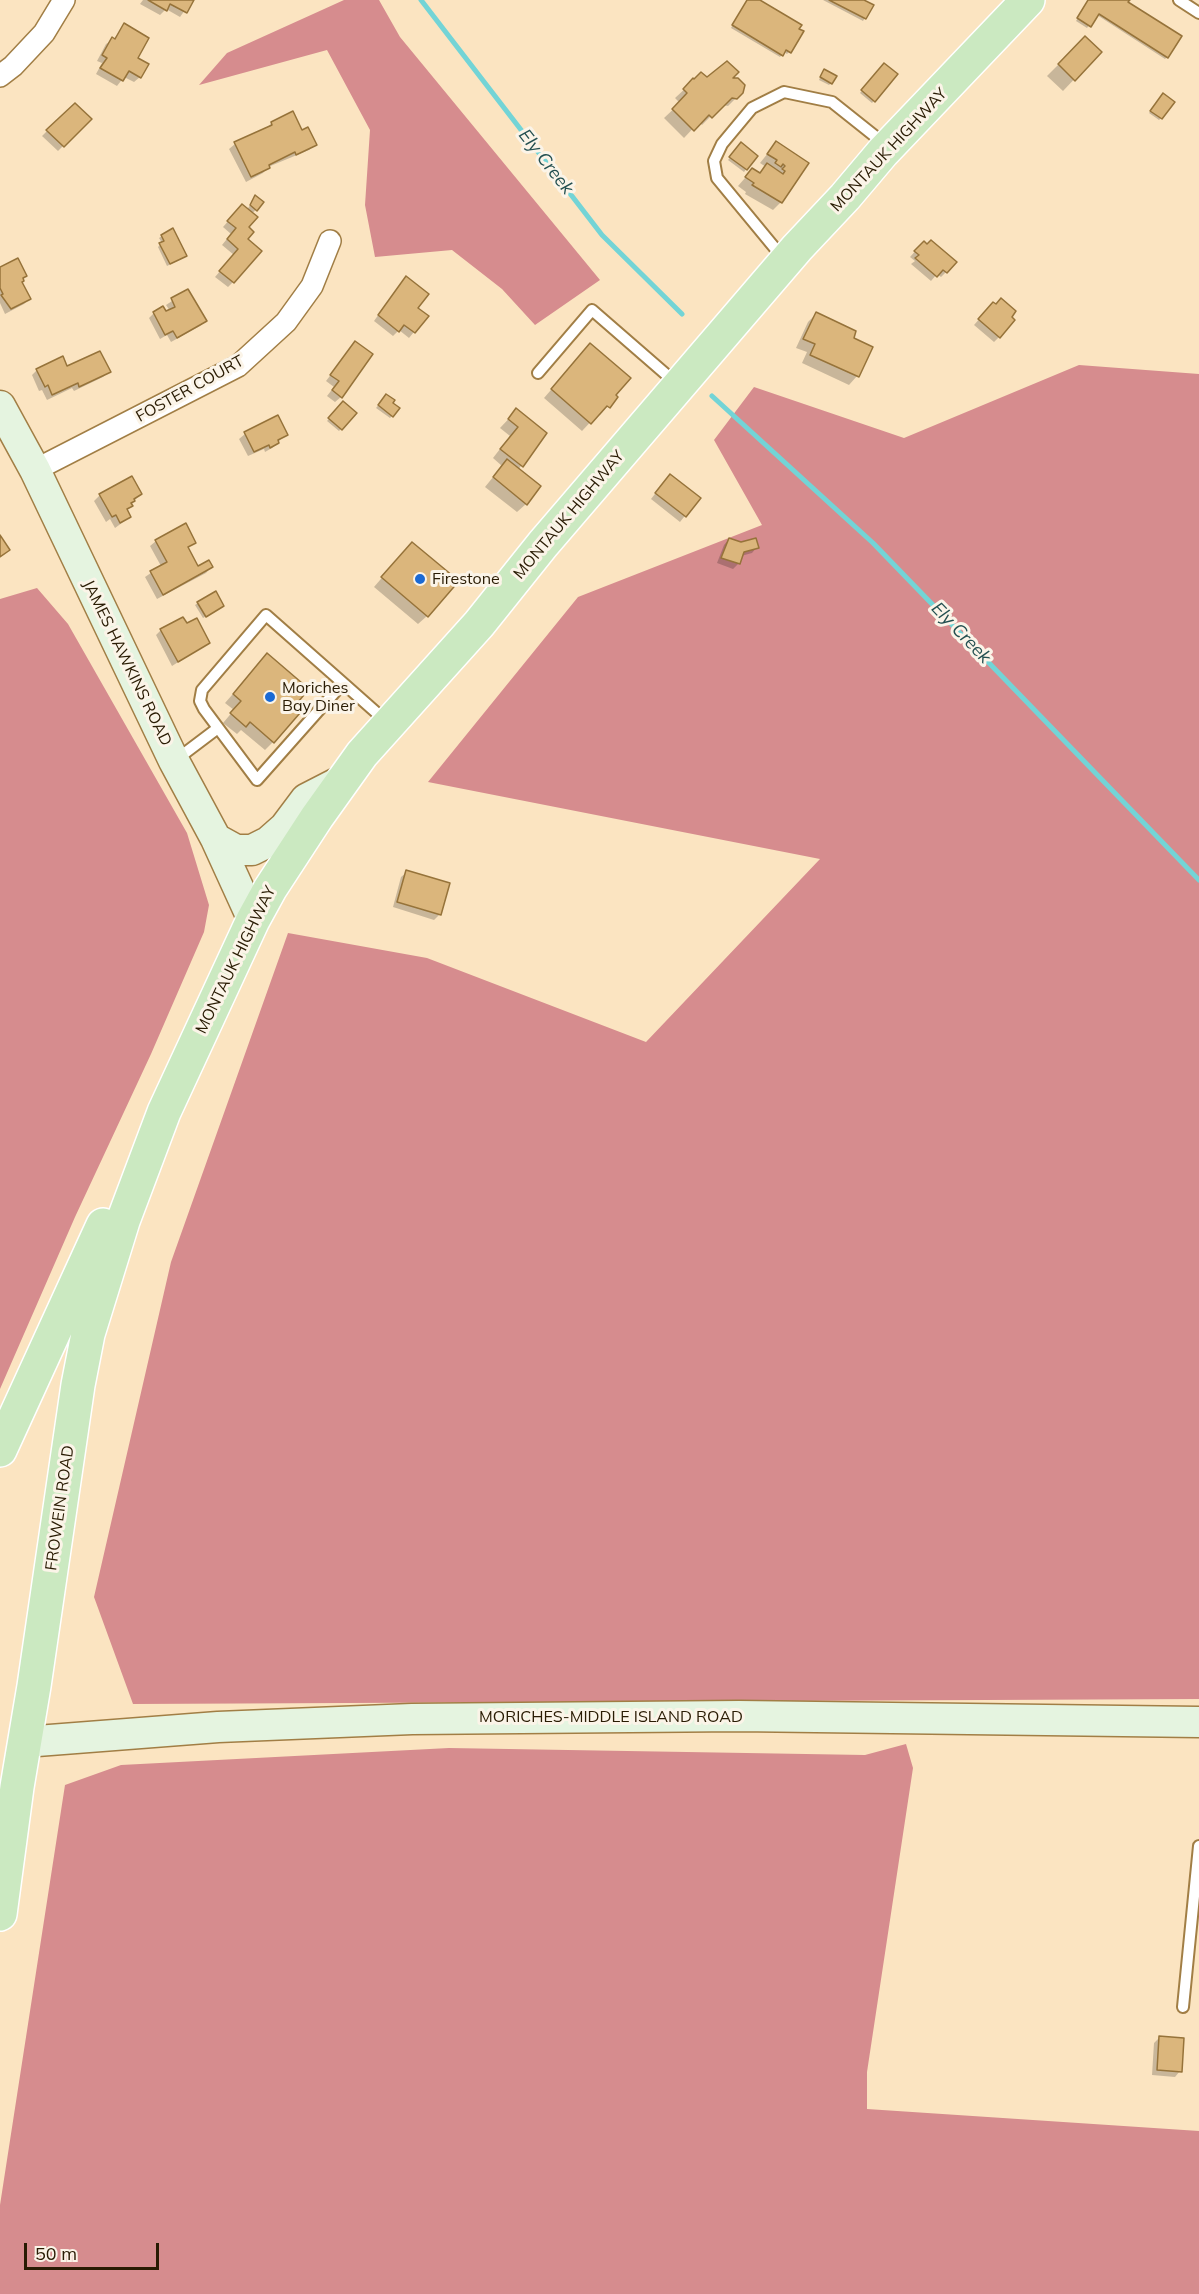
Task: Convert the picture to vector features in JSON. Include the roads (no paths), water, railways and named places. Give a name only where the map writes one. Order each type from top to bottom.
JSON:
[{"type":"main road","name":"MONTAUK HIGHWAY","points":[[164,1112],[253,920],[279,875],[362,754],[479,624],[543,544],[785,261],[1022,2]]},
{"type":"main road","name":"JAMES HAWKINS ROAD","points":[[0,406],[35,470],[174,760],[216,839],[253,920]]},
{"type":"main road","points":[[216,839],[236,850],[252,850],[268,842],[285,827],[306,799],[343,780]]},
{"type":"main road","points":[[0,1450],[104,1224],[164,1112]]},
{"type":"main road","name":"FROWEIN ROAD","points":[[0,1914],[12,1744],[82,1359],[123,1221],[164,1112]]},
{"type":"main road","name":"MORICHES-MIDDLE ISLAND ROAD","points":[[12,1744],[262,1724],[412,1719],[739,1716],[1199,1722]]},
{"type":"street","points":[[0,76],[13,66],[44,33],[64,0]]},
{"type":"street","name":"FOSTER COURT","points":[[35,470],[238,366],[267,342],[286,322],[312,286],[330,241]]},
{"type":"lane","points":[[1179,0],[1199,13]]},
{"type":"lane","points":[[785,261],[717,178],[714,161],[722,144],[752,108],[784,92],[832,102],[888,147]]},
{"type":"lane","points":[[538,373],[592,310],[679,385]]},
{"type":"lane","points":[[343,683],[257,780],[201,701],[202,690],[266,615],[343,683],[389,724]]},
{"type":"lane","points":[[174,760],[218,728]]},
{"type":"lane","points":[[1184,2007],[1199,1846]]},
{"type":"waterway","name":"Ely Creek","points":[[421,0],[602,235],[682,314]]},
{"type":"waterway","name":"Ely Creek","points":[[712,396],[873,543],[1199,880]]},
{"type":"place","name":"Firestone","points":[[420,579]]},
{"type":"place","name":"Moriches Bay Diner","points":[[270,697]]}]
